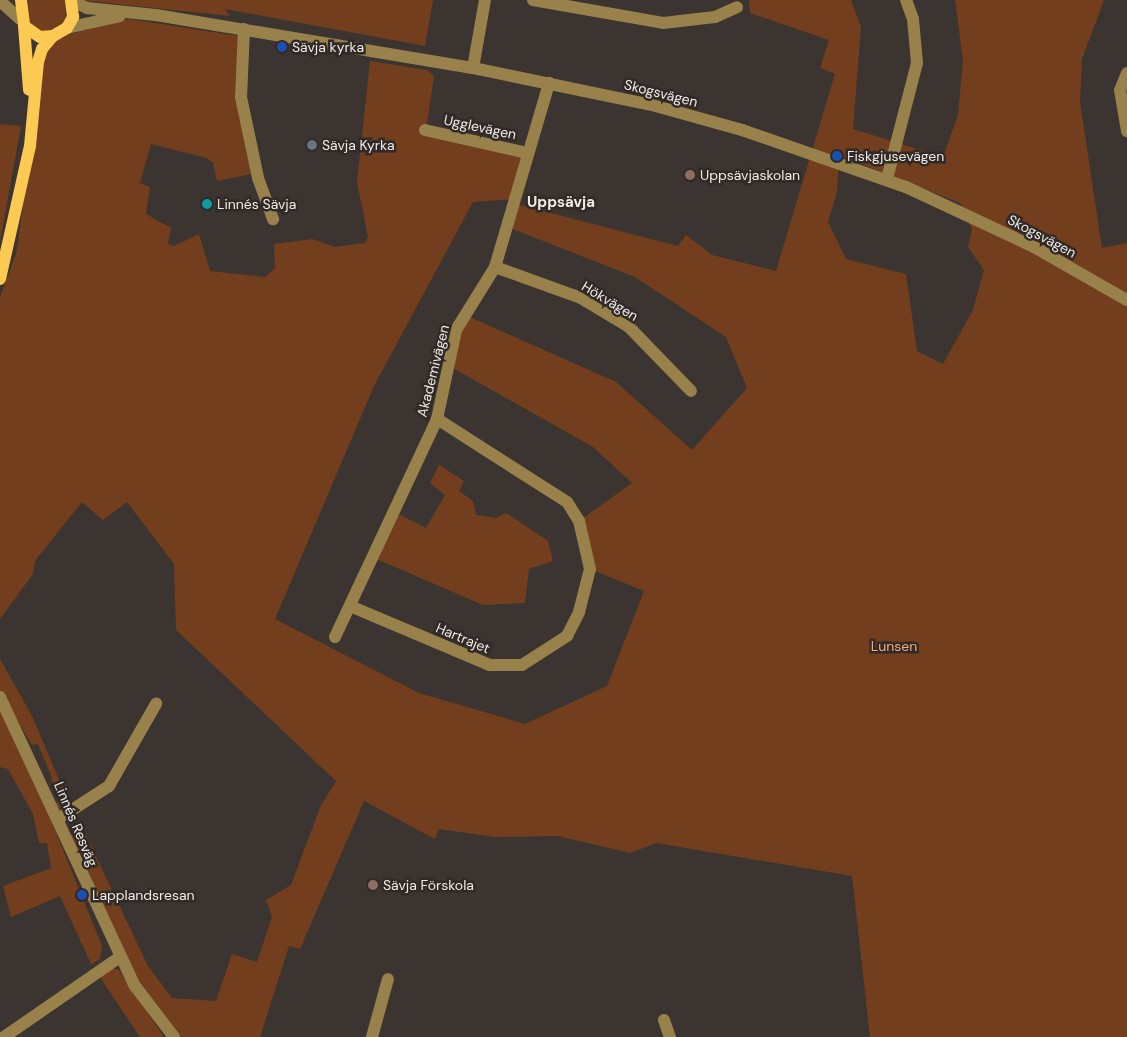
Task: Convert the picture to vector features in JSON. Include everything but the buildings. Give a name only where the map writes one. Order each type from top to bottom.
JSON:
[{"type":"main road","points":[[21,0],[31,131]]},
{"type":"main road","points":[[0,279],[10,250],[31,131],[40,54],[54,36],[67,28],[73,17],[71,1]]},
{"type":"main road","points":[[22,22],[40,37],[54,36]]},
{"type":"street","points":[[473,68],[485,0]]},
{"type":"street","points":[[533,0],[662,23],[715,17],[737,7]]},
{"type":"street","points":[[887,179],[916,63],[913,19],[906,0]]},
{"type":"street","name":"Skogsvägen","points":[[71,1],[87,8],[156,15],[473,68],[549,83],[742,130],[887,179],[1034,248],[1127,300]]},
{"type":"street","points":[[0,2],[22,22]]},
{"type":"street","name":"Skogsvägen","points":[[67,28],[114,16],[156,15]]},
{"type":"street","points":[[244,29],[241,97],[258,178],[273,219]]},
{"type":"street","points":[[1127,73],[1120,90],[1127,131]]},
{"type":"street","name":"Akademivägen","points":[[350,606],[437,420],[456,330],[494,267],[549,83]]},
{"type":"street","name":"Ugglevägen","points":[[425,130],[528,153]]},
{"type":"street","name":"Hökvägen","points":[[494,267],[581,298],[629,327],[691,391]]},
{"type":"street","name":"Hartrajet","points":[[350,606],[490,665],[522,664],[567,636],[579,612],[590,569],[580,521],[567,502],[437,420]]},
{"type":"street","points":[[335,637],[350,606]]},
{"type":"street","name":"Linnés Resväg","points":[[0,697],[58,819],[120,957],[153,1015],[174,1037]]},
{"type":"street","points":[[58,819],[109,786],[156,704]]},
{"type":"street","points":[[4,1037],[120,957]]},
{"type":"street","points":[[372,1037],[388,979]]},
{"type":"street","points":[[664,1020],[670,1037]]},
{"type":"green space","points":[[28,0],[65,0],[66,19],[59,28],[43,32],[29,24]]},
{"type":"green space","points":[[79,0],[433,0],[425,46],[225,9],[230,16]]},
{"type":"green space","name":"Lunsen","points":[[749,0],[851,0],[861,27],[853,129],[943,157],[958,115],[963,61],[955,0],[1104,0],[1082,59],[1080,102],[1102,248],[1127,243],[1127,1037],[870,1037],[852,876],[656,843],[630,853],[558,836],[495,837],[439,829],[435,839],[364,801],[300,949],[289,946],[260,1037],[178,1037],[148,1001],[69,836],[84,831],[148,966],[172,998],[216,1001],[232,954],[257,962],[272,917],[266,900],[291,885],[321,805],[336,781],[176,630],[174,564],[127,502],[103,520],[82,502],[35,561],[33,574],[0,619],[0,297],[16,254],[45,49],[63,36],[129,19],[238,36],[251,174],[217,181],[213,163],[207,158],[151,144],[140,183],[150,187],[146,214],[171,228],[168,244],[174,246],[199,234],[210,271],[265,277],[275,268],[274,244],[312,239],[335,247],[365,243],[368,237],[357,182],[370,61],[427,70],[434,76],[426,130],[527,153],[513,199],[473,202],[374,386],[275,619],[419,693],[525,724],[607,686],[644,591],[590,569],[579,521],[632,483],[593,447],[451,367],[465,315],[616,382],[692,450],[747,388],[726,337],[635,277],[505,226],[512,203],[678,246],[686,235],[712,255],[776,271],[835,74],[820,68],[829,40],[750,13]],"holes":[[[839,155],[960,203],[972,229],[968,247],[984,270],[973,310],[943,364],[917,351],[906,274],[846,259],[828,222],[837,192]]]},
{"type":"green space","points":[[0,124],[21,126],[0,242]]},
{"type":"green space","points":[[439,465],[464,481],[459,491],[473,501],[476,515],[496,518],[506,513],[548,541],[553,561],[529,569],[525,603],[483,605],[372,557],[394,512],[426,528],[445,495],[430,483]]},
{"type":"green space","points":[[0,659],[32,716],[72,810],[62,810],[54,804],[58,802],[50,773],[38,744],[32,745],[0,691]]},
{"type":"green space","points":[[0,708],[35,781],[102,946],[100,959],[91,964],[60,896],[11,917],[3,886],[51,868],[47,843],[39,843],[33,814],[8,769],[0,767]]},
{"type":"green space","points":[[113,968],[119,970],[164,1037],[140,1037],[99,976]]},
{"type":"place","name":"Sävja kyrka","points":[[282,47]]},
{"type":"place","name":"Sävja Kyrka","points":[[312,145]]},
{"type":"place","name":"Fiskgjusevägen","points":[[837,156]]},
{"type":"place","name":"Uppsävjaskolan","points":[[690,175]]},
{"type":"place","name":"Linnés Sävja","points":[[207,204]]},
{"type":"place","name":"Sävja Förskola","points":[[373,885]]},
{"type":"place","name":"Lapplandsresan","points":[[82,895]]},
{"type":"district","name":"Uppsävja","points":[[561,203]]}]
